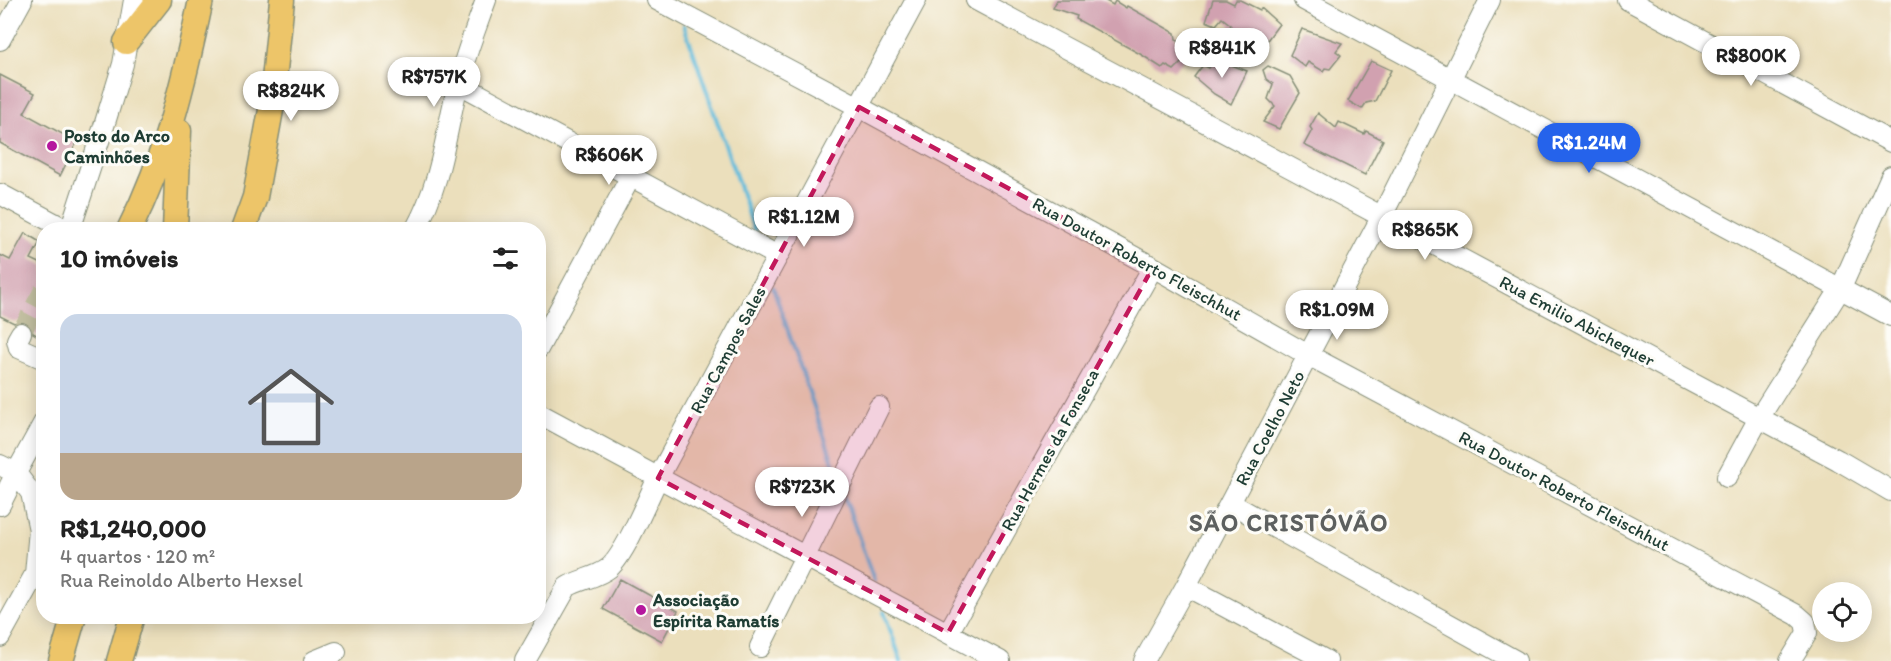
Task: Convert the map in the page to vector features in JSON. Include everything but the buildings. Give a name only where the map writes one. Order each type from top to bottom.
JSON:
[{"type":"main road","points":[[126,42],[159,0]]},
{"type":"main road","points":[[133,222],[146,197],[166,144],[181,93],[201,0]]},
{"type":"main road","points":[[246,222],[255,197],[271,111],[282,0]]},
{"type":"main road","points":[[176,222],[181,93]]},
{"type":"main road","points":[[62,661],[72,624]]},
{"type":"main road","points":[[119,661],[130,624]]},
{"type":"street","points":[[0,40],[22,0]]},
{"type":"street","points":[[71,222],[123,64],[134,0]]},
{"type":"street","points":[[420,222],[439,176],[458,83],[486,0]]},
{"type":"street","name":"Rua Doutor Roberto Fleischhut","points":[[657,0],[1153,267],[1308,355],[1797,615],[1805,622],[1807,633],[1790,661]]},
{"type":"street","name":"Rua Campos Sales","points":[[531,659],[567,587],[577,581],[595,577],[610,567],[621,553],[658,478],[916,0]]},
{"type":"street","name":"Rua Emilio Abichequer","points":[[976,0],[1759,418],[1891,491]]},
{"type":"street","points":[[1304,0],[1891,316]]},
{"type":"street","name":"Rua Coelho Neto","points":[[1144,661],[1382,216],[1490,0]]},
{"type":"street","points":[[1628,0],[1891,142]]},
{"type":"street","points":[[458,83],[778,256]]},
{"type":"street","points":[[546,334],[631,176]]},
{"type":"street","points":[[1727,477],[1759,418],[1841,288],[1891,176]]},
{"type":"street","points":[[0,194],[53,222]]},
{"type":"street","name":"Rua Hermes da Fonseca","points":[[948,633],[1153,267]]},
{"type":"street","points":[[21,333],[16,340],[19,348],[36,355]]},
{"type":"street","points":[[760,647],[879,407]]},
{"type":"street","points":[[546,417],[1000,661]]},
{"type":"street","points":[[0,505],[8,469],[36,432]]},
{"type":"street","points":[[8,469],[31,493],[36,516]]},
{"type":"street","points":[[1230,503],[1516,661]]},
{"type":"street","points":[[0,637],[35,574],[36,563]]},
{"type":"street","points":[[1186,586],[1318,659]]},
{"type":"street","points":[[314,661],[336,652]]},
{"type":"highlighted area","points":[[859,107],[1153,267],[948,633],[658,478]]},
{"type":"waterway","points":[[684,25],[755,232]]},
{"type":"waterway","points":[[773,287],[835,468]]},
{"type":"waterway","points":[[844,495],[874,581]]},
{"type":"waterway","points":[[884,612],[901,661]]},
{"type":"tunnel","points":[[21,333],[36,305]]},
{"type":"place","name":"Posto do Arco Caminhões","points":[[52,146]]},
{"type":"place","name":"Associação Espírita Ramatís","points":[[641,610]]},
{"type":"district","name":"SÃO CRISTÓVÃO","points":[[1289,523]]}]
